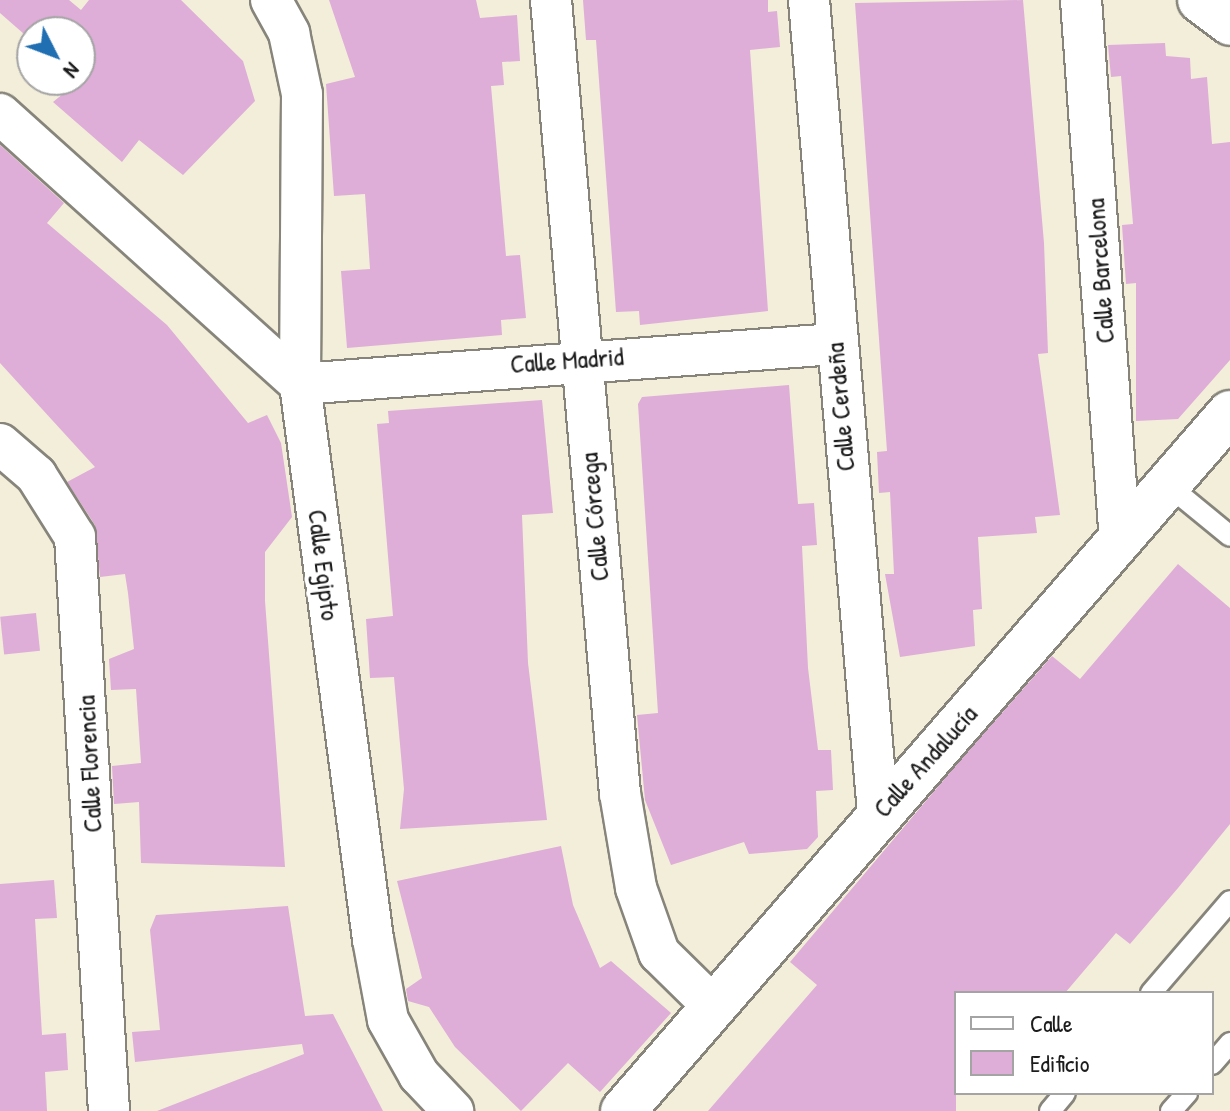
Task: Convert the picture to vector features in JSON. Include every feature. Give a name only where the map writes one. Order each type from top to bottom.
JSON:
[{"type":"street","name":"Calle Egipto","points":[[271,0],[289,33],[302,94],[300,384],[388,1020],[419,1075],[453,1111]]},
{"type":"street","name":"Calle Córcega","points":[[551,0],[579,358],[620,793],[636,888],[659,953],[713,1006]]},
{"type":"street","name":"Calle Cerdeña","points":[[809,0],[834,344],[878,814]]},
{"type":"street","name":"Calle Barcelona","points":[[1081,0],[1120,541]]},
{"type":"street","points":[[1200,0],[1230,23]]},
{"type":"street","points":[[0,114],[300,384]]},
{"type":"street","name":"Calle Madrid","points":[[300,384],[579,358],[834,344]]},
{"type":"street","name":"Calle Andalucía","points":[[623,1111],[878,814],[1230,413]]},
{"type":"street","name":"Calle Florencia","points":[[0,444],[36,475],[75,537],[109,1111]]},
{"type":"lane","points":[[1168,485],[1230,536]]},
{"type":"lane","points":[[1153,991],[1230,901]]},
{"type":"lane","points":[[1214,1062],[1230,1043]]},
{"type":"lane","points":[[1050,1111],[1063,1095]]},
{"type":"lane","points":[[1171,1111],[1185,1095]]},
{"type":"building","points":[[0,0],[69,0],[81,10],[89,0],[181,0],[243,61],[255,101],[183,175],[139,140],[122,162],[53,102],[60,96],[96,96],[96,16],[16,16],[16,27],[0,13]]},
{"type":"building","points":[[329,0],[476,0],[480,18],[517,15],[520,61],[502,62],[504,85],[491,86],[506,256],[520,255],[526,318],[501,320],[502,335],[347,348],[341,271],[370,269],[365,194],[334,196],[326,84],[355,77]]},
{"type":"building","points":[[583,0],[768,0],[768,12],[777,11],[780,47],[750,50],[768,311],[640,325],[639,311],[616,312],[596,40],[586,40]]},
{"type":"building","points":[[1023,0],[1044,243],[1048,353],[1038,354],[1060,515],[1035,517],[1037,533],[978,537],[982,609],[973,610],[975,646],[900,657],[885,574],[894,574],[890,492],[879,493],[877,452],[887,451],[855,3]]},
{"type":"building","points":[[1165,43],[1166,56],[1190,58],[1191,79],[1207,77],[1212,144],[1230,142],[1230,360],[1178,419],[1136,421],[1136,283],[1126,284],[1122,225],[1133,224],[1121,76],[1111,77],[1108,45]]},
{"type":"building","points":[[0,145],[64,203],[47,223],[167,325],[248,423],[267,415],[281,443],[292,517],[265,552],[265,601],[285,867],[141,863],[139,802],[114,804],[112,766],[141,763],[136,689],[111,690],[109,659],[134,649],[125,574],[100,577],[95,525],[67,482],[95,467],[0,363]]},
{"type":"building","points":[[789,385],[798,504],[814,503],[817,545],[802,546],[808,668],[818,750],[831,750],[833,790],[816,791],[818,837],[807,849],[749,854],[744,842],[671,865],[645,800],[637,715],[658,713],[638,404],[642,397]]},
{"type":"building","points":[[542,400],[553,513],[522,515],[528,663],[547,820],[400,829],[404,789],[394,677],[370,678],[366,619],[393,616],[377,424],[389,423],[388,411]]},
{"type":"building","points":[[1178,564],[1230,608],[1230,824],[1130,944],[1116,933],[1067,991],[954,991],[956,1111],[708,1111],[817,985],[790,962],[958,763],[1052,656],[1080,679]]},
{"type":"building","points":[[36,613],[40,651],[4,655],[0,617]]},
{"type":"building","points":[[561,846],[573,905],[600,968],[611,961],[671,1013],[600,1092],[568,1063],[521,1111],[455,1047],[429,1007],[408,1001],[406,989],[422,978],[397,881]]},
{"type":"building","points":[[54,880],[57,918],[35,919],[42,1035],[66,1033],[68,1070],[45,1072],[47,1111],[0,1111],[0,884]]},
{"type":"building","points":[[288,906],[305,1016],[333,1014],[383,1111],[157,1111],[304,1054],[302,1044],[135,1062],[132,1032],[160,1030],[150,930],[156,915]]}]
